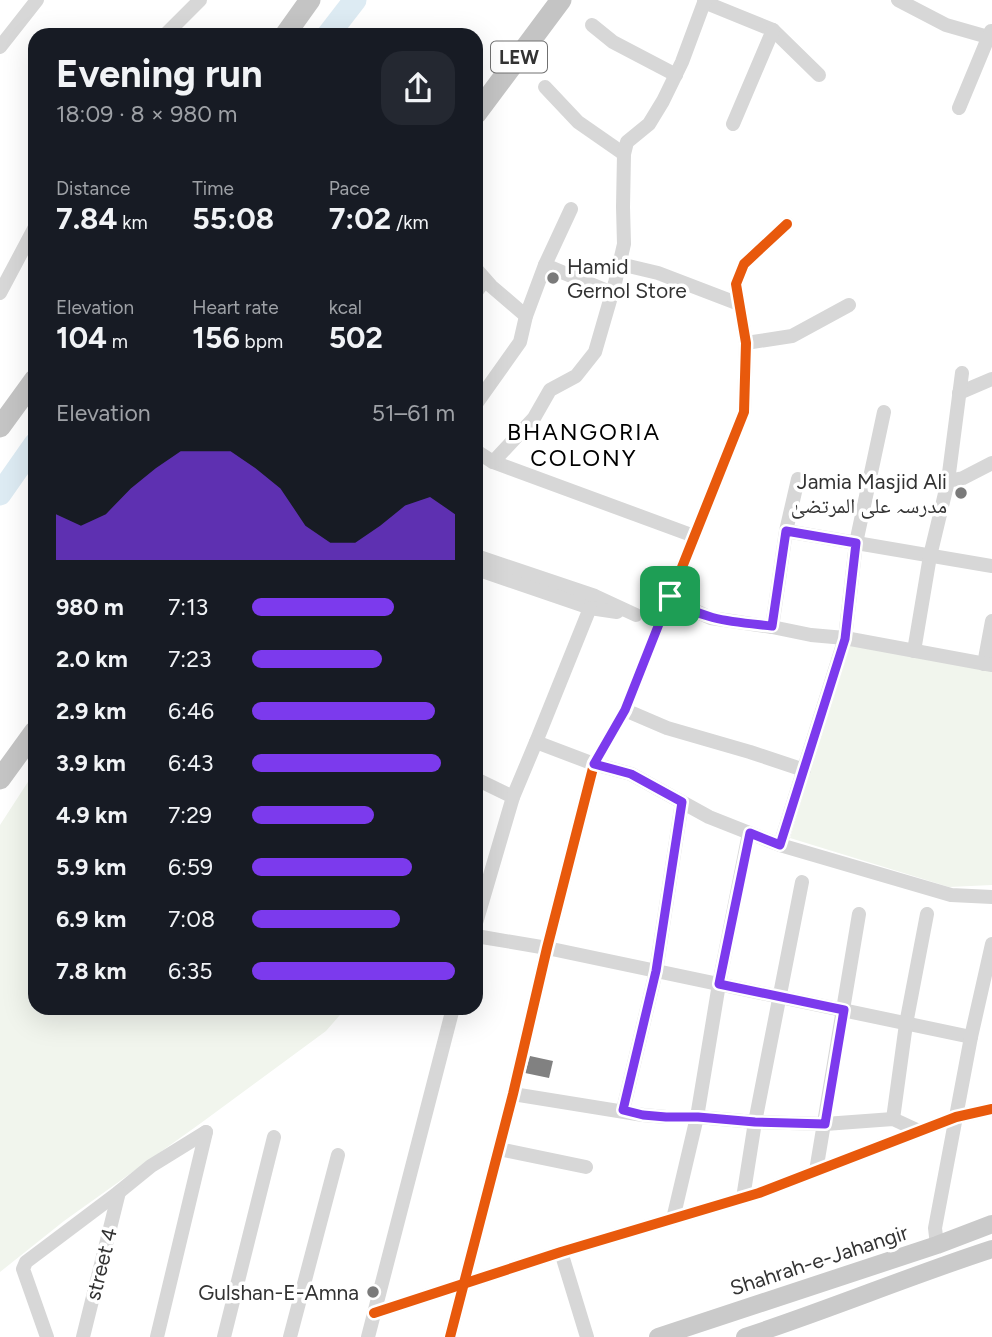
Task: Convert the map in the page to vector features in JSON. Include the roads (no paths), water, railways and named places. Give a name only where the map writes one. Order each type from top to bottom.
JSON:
[{"type":"highway","points":[[290,28],[310,0]]},
{"type":"highway","name":"LEW","points":[[483,105],[561,0]]},
{"type":"highway","points":[[0,426],[28,388]]},
{"type":"highway","points":[[0,779],[28,740]]},
{"type":"main road","name":"Shahrah-e-Jahangir","points":[[658,1337],[992,1224]]},
{"type":"main road","points":[[745,1337],[992,1249]]},
{"type":"street","points":[[0,47],[37,0]]},
{"type":"street","points":[[172,28],[200,0]]},
{"type":"street","points":[[898,0],[946,25],[990,33],[959,108]]},
{"type":"street","points":[[493,462],[534,418],[550,390],[576,376],[594,352],[624,244],[624,154],[627,142],[649,124],[663,101],[676,75],[704,1],[773,30],[819,75]]},
{"type":"street","points":[[592,25],[613,42],[676,75]]},
{"type":"street","points":[[733,124],[773,30]]},
{"type":"street","points":[[545,87],[578,122],[624,154]]},
{"type":"street","points":[[483,394],[520,342],[526,316],[545,265],[571,209]]},
{"type":"street","points":[[450,1337],[594,764],[625,710],[744,412],[747,343],[736,284],[744,264],[787,224]]},
{"type":"street","points":[[0,293],[28,240]]},
{"type":"street","points":[[620,264],[658,273],[739,304]]},
{"type":"street","points":[[545,265],[612,293]]},
{"type":"street","points":[[483,282],[526,316]]},
{"type":"street","points":[[747,343],[792,336],[849,305]]},
{"type":"street","points":[[914,651],[930,556],[948,481],[962,373]]},
{"type":"street","points":[[959,393],[992,379]]},
{"type":"street","points":[[780,845],[845,639],[856,543],[884,412]]},
{"type":"street","points":[[483,456],[493,462],[694,536]]},
{"type":"street","points":[[948,481],[963,478],[992,463]]},
{"type":"street","points":[[772,626],[786,531],[798,479]]},
{"type":"street","points":[[786,531],[992,566]]},
{"type":"street","points":[[483,558],[595,596],[636,615],[590,608],[483,571]]},
{"type":"street","points":[[670,596],[680,604],[710,618],[772,626],[811,635],[988,664],[992,621]]},
{"type":"street","points":[[483,899],[513,797],[590,608]]},
{"type":"street","points":[[625,710],[667,728],[804,770]]},
{"type":"street","points":[[536,742],[594,764],[631,774],[709,817],[780,845],[951,895],[992,897]]},
{"type":"street","points":[[483,782],[513,797]]},
{"type":"street","points":[[623,1110],[656,971],[682,802]]},
{"type":"street","points":[[673,1219],[698,1117],[719,984],[750,833]]},
{"type":"street","points":[[743,1198],[755,1122],[802,883]]},
{"type":"street","points":[[816,1171],[859,914]]},
{"type":"street","points":[[892,1119],[906,1024],[927,914]]},
{"type":"street","points":[[483,937],[547,948],[971,1037]]},
{"type":"street","points":[[936,1245],[935,1228],[971,1037],[992,944]]},
{"type":"street","points":[[368,1337],[451,1015]]},
{"type":"street","points":[[513,1094],[643,1115],[825,1124],[892,1119],[919,1131]]},
{"type":"street","points":[[374,1313],[561,1252],[743,1198],[956,1117],[992,1109]]},
{"type":"street","points":[[47,1337],[23,1269],[24,1265],[151,1166],[206,1132],[157,1337]]},
{"type":"street","points":[[224,1337],[274,1137]]},
{"type":"street","points":[[499,1149],[586,1167]]},
{"type":"street","points":[[290,1337],[338,1155]]},
{"type":"street","name":"street 4","points":[[83,1337],[120,1192]]},
{"type":"street","points":[[561,1252],[587,1337]]},
{"type":"waterway","points":[[333,28],[355,0]]},
{"type":"waterway","points":[[0,494],[28,454]]},
{"type":"place","name":"Hamid Gernol Store","points":[[553,278]]},
{"type":"place","name":"Jamia Masjid Ali مدرسہ علی المرتضیٰ","points":[[961,493]]},
{"type":"place","name":"Gulshan-E-Amna","points":[[373,1292]]},
{"type":"district","name":"BHANGORIA COLONY","points":[[584,445]]}]
